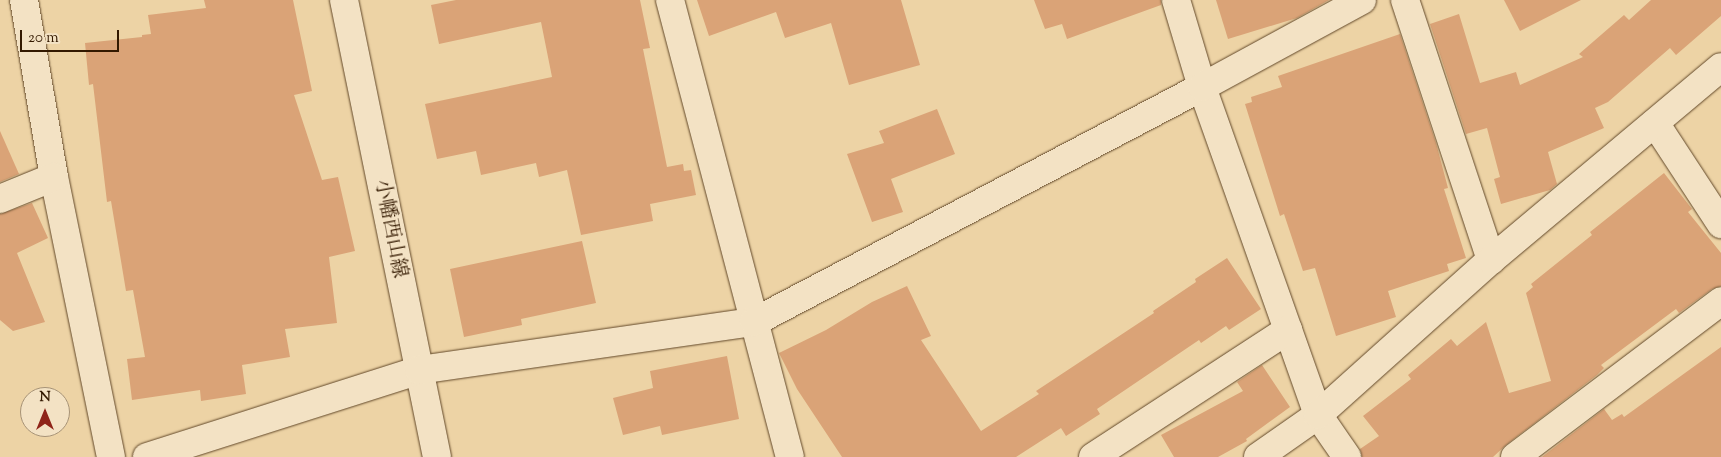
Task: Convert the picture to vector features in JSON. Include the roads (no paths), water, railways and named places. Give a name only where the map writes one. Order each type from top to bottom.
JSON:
[{"type":"street","points":[[24,0],[54,177],[111,457]]},
{"type":"street","name":"小幡西山線","points":[[344,0],[436,457]]},
{"type":"street","points":[[670,0],[790,457]]},
{"type":"street","points":[[1176,0],[1202,87],[1318,415],[1347,457]]},
{"type":"street","points":[[147,457],[419,370],[754,322],[1202,87],[1362,0]]},
{"type":"street","points":[[1405,0],[1491,260]]},
{"type":"street","points":[[1258,457],[1318,415],[1491,260],[1721,67]]},
{"type":"street","points":[[1655,123],[1721,224]]},
{"type":"street","points":[[0,199],[54,177]]},
{"type":"street","points":[[1515,457],[1721,301]]},
{"type":"street","points":[[1093,457],[1288,330]]}]
